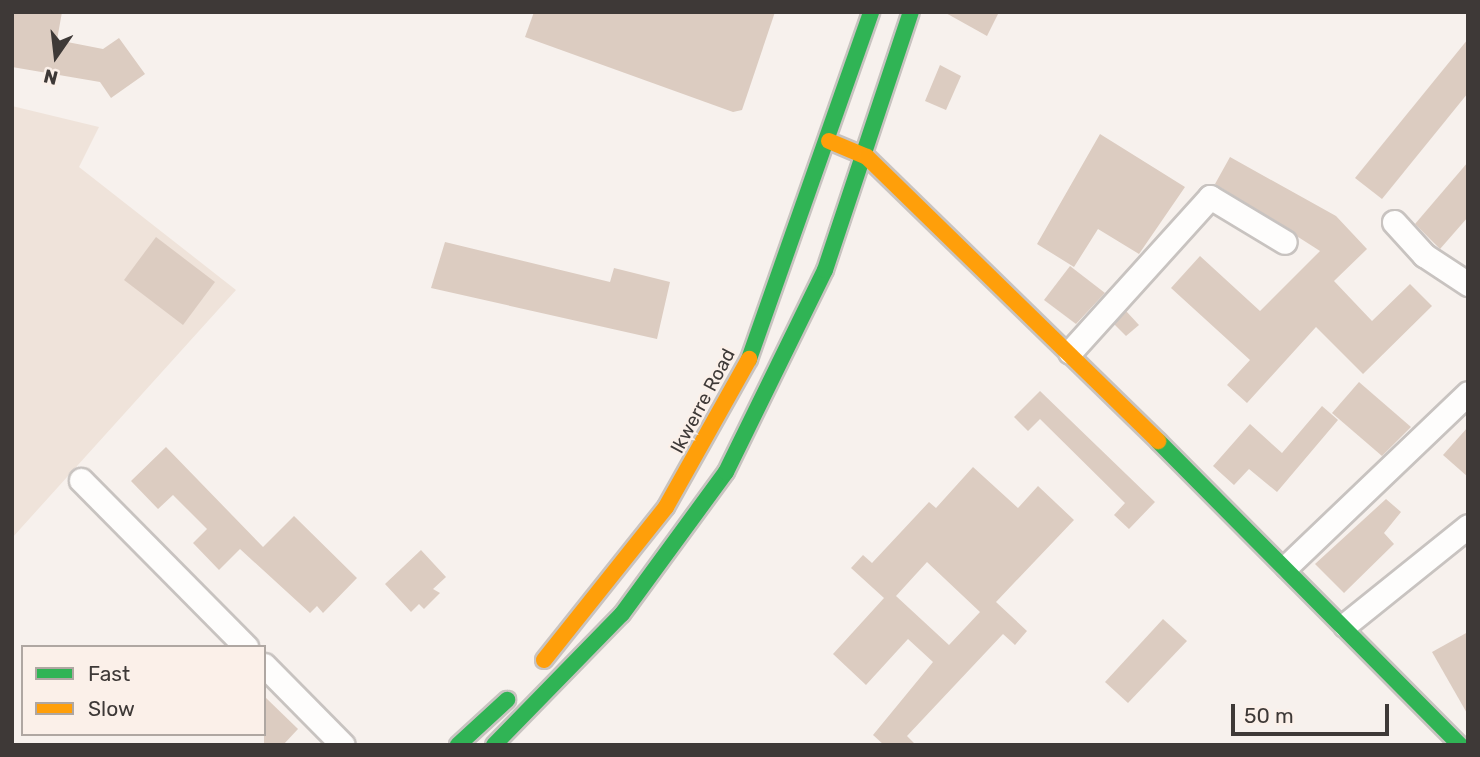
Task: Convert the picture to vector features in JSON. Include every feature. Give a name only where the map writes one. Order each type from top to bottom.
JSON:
[{"type":"main road","name":"Ikwerre Road","points":[[533,672],[611,582],[683,483],[715,426],[759,340],[830,141],[871,12]]},
{"type":"main road","points":[[494,745],[622,614],[726,472],[800,330],[867,157],[911,12]]},
{"type":"main road","points":[[830,141],[867,157],[1461,736]]},
{"type":"main road","points":[[458,745],[516,691]]},
{"type":"street","points":[[1070,352],[1210,197],[1285,242]]},
{"type":"street","points":[[1394,222],[1424,255],[1468,284]]},
{"type":"street","points":[[1287,566],[1468,393]]},
{"type":"street","points":[[81,480],[244,645]]},
{"type":"street","points":[[1345,625],[1468,526]]},
{"type":"street","points":[[266,667],[343,745]]},
{"type":"shaded area","points":[[12,106],[99,127],[79,167],[236,290],[12,538]]},
{"type":"building","points":[[12,12],[62,12],[57,40],[103,49],[119,38],[145,74],[111,98],[100,82],[12,67]]},
{"type":"building","points":[[534,12],[775,12],[742,110],[733,112],[525,37]]},
{"type":"building","points":[[944,12],[999,12],[987,36]]},
{"type":"building","points":[[1468,39],[1468,93],[1382,199],[1355,178]]},
{"type":"building","points":[[940,65],[961,76],[946,110],[925,101]]},
{"type":"building","points":[[1100,134],[1185,187],[1139,254],[1098,229],[1074,267],[1037,244]]},
{"type":"building","points":[[1230,157],[1336,216],[1367,249],[1334,281],[1372,321],[1410,284],[1432,306],[1363,374],[1316,327],[1247,403],[1227,385],[1250,360],[1171,288],[1200,256],[1260,311],[1320,251],[1215,184]]},
{"type":"building","points":[[1468,162],[1468,217],[1440,249],[1415,224]]},
{"type":"building","points":[[156,237],[215,282],[183,325],[124,280]]},
{"type":"building","points":[[445,242],[610,282],[614,268],[670,282],[657,339],[431,288]]},
{"type":"building","points":[[1070,266],[1105,293],[1076,324],[1044,300]]},
{"type":"building","points":[[1126,311],[1139,325],[1126,336],[1114,324]]},
{"type":"building","points":[[1359,382],[1411,427],[1382,456],[1332,413]]},
{"type":"building","points":[[1040,391],[1155,502],[1129,529],[1114,515],[1125,503],[1040,419],[1028,431],[1014,417]]},
{"type":"building","points":[[1322,406],[1338,420],[1277,492],[1249,469],[1234,485],[1213,466],[1250,424],[1282,453]]},
{"type":"building","points":[[1468,427],[1468,477],[1443,455]]},
{"type":"building","points":[[166,447],[263,547],[294,516],[357,578],[323,613],[317,606],[310,613],[240,549],[219,570],[193,543],[207,529],[173,495],[158,509],[131,481]]},
{"type":"building","points":[[973,467],[1018,508],[1038,486],[1074,520],[996,602],[1027,631],[1015,645],[1003,634],[907,736],[916,745],[884,745],[873,735],[933,662],[908,639],[866,685],[833,654],[884,598],[851,568],[863,555],[872,563],[929,502],[936,508]],"holes":[[[927,562],[980,612],[949,645],[896,596]]]},
{"type":"building","points":[[1386,499],[1401,512],[1384,533],[1394,544],[1344,593],[1315,564]]},
{"type":"building","points":[[421,550],[446,577],[433,589],[440,593],[424,609],[419,604],[411,612],[385,584]]},
{"type":"building","points":[[1163,619],[1187,641],[1128,703],[1105,682]]},
{"type":"building","points":[[1468,632],[1468,715],[1432,652]]},
{"type":"building","points":[[266,698],[298,729],[283,745],[264,745]]},
{"type":"traffic: fast","points":[[749,359],[871,12]]},
{"type":"traffic: fast","points":[[494,745],[622,614],[726,472],[825,270],[911,12]]},
{"type":"traffic: fast","points":[[1158,441],[1460,745]]},
{"type":"traffic: fast","points":[[458,745],[507,700]]},
{"type":"traffic: slow","points":[[829,141],[867,157],[1158,441]]},
{"type":"traffic: slow","points":[[544,660],[666,507],[749,359]]}]
